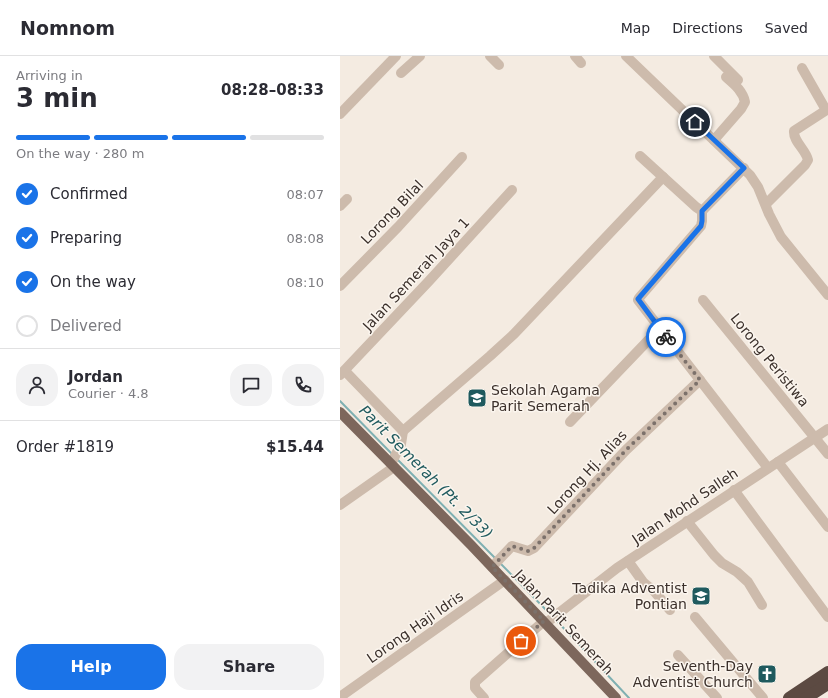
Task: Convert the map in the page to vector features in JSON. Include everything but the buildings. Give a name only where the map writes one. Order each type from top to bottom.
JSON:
[{"type":"highway","points":[[790,698],[828,672]]},
{"type":"highway","points":[[806,698],[827,687]]},
{"type":"main road","name":"Jalan Parit Semerah","points":[[341,415],[494,564],[506,580],[547,621],[616,698]]},
{"type":"street","points":[[340,114],[396,56]]},
{"type":"street","points":[[401,73],[420,56]]},
{"type":"street","points":[[490,56],[499,65]]},
{"type":"street","points":[[626,56],[750,175],[758,187],[769,214],[781,237],[828,295]]},
{"type":"street","points":[[721,58],[737,79],[738,83],[736,85]]},
{"type":"street","points":[[766,204],[805,165],[808,160],[794,136],[794,131],[827,109],[802,68]]},
{"type":"street","points":[[714,140],[744,105],[744,97],[736,85],[726,77]]},
{"type":"street","points":[[640,156],[702,211]]},
{"type":"street","name":"Lorong Bilal","points":[[340,286],[398,228],[462,157]]},
{"type":"street","points":[[744,168],[702,211],[701,226],[638,299],[659,329],[768,468]]},
{"type":"street","points":[[340,505],[392,466],[401,444],[403,431],[514,334],[662,177]]},
{"type":"street","name":"Jalan Semerah Jaya 1","points":[[343,373],[512,190]]},
{"type":"street","name":"Lorong Peristiwa","points":[[703,300],[828,454]]},
{"type":"street","points":[[570,422],[659,329]]},
{"type":"street","points":[[343,373],[403,431]]},
{"type":"street","name":"Lorong Hj. Alias","points":[[494,564],[512,546],[528,551],[534,548],[626,450],[700,380]]},
{"type":"street","name":"Jalan Mohd Salleh","points":[[484,698],[475,688],[475,682],[547,621],[628,561],[828,429]]},
{"type":"street","points":[[778,462],[828,527]]},
{"type":"street","points":[[734,490],[828,617]]},
{"type":"street","points":[[687,521],[722,563],[737,572],[748,582],[762,605]]},
{"type":"street","points":[[628,561],[643,582],[654,591],[670,610]]},
{"type":"street","name":"Lorong Haji Idris","points":[[340,697],[506,580]]},
{"type":"street","points":[[695,617],[763,698]]},
{"type":"street","points":[[678,655],[717,698]]},
{"type":"waterway","name":"Parit Semerah (Pt. 2/33)","points":[[340,401],[393,455]]},
{"type":"waterway","name":"Parit Semerah (Pt. 2/33)","points":[[397,459],[496,559]]},
{"type":"waterway","name":"Parit Semerah (Pt. 2/33)","points":[[500,563],[552,616]]},
{"type":"waterway","name":"Parit Semerah (Pt. 2/33)","points":[[556,620],[629,698]]},
{"type":"way so far","points":[[521,641],[544,621],[492,567],[511,546],[518,546],[528,551],[532,550],[626,450],[700,380],[666,337]]},
{"type":"place","name":"Sekolah Agama Parit Semerah","points":[[477,398]]},
{"type":"place","name":"Tadika Adventist Pontian","points":[[701,596]]},
{"type":"place","name":"Seventh-Day Adventist Church","points":[[767,674]]},
{"type":"route","points":[[666,337],[638,299],[701,226],[702,211],[744,168],[695,122]]}]
